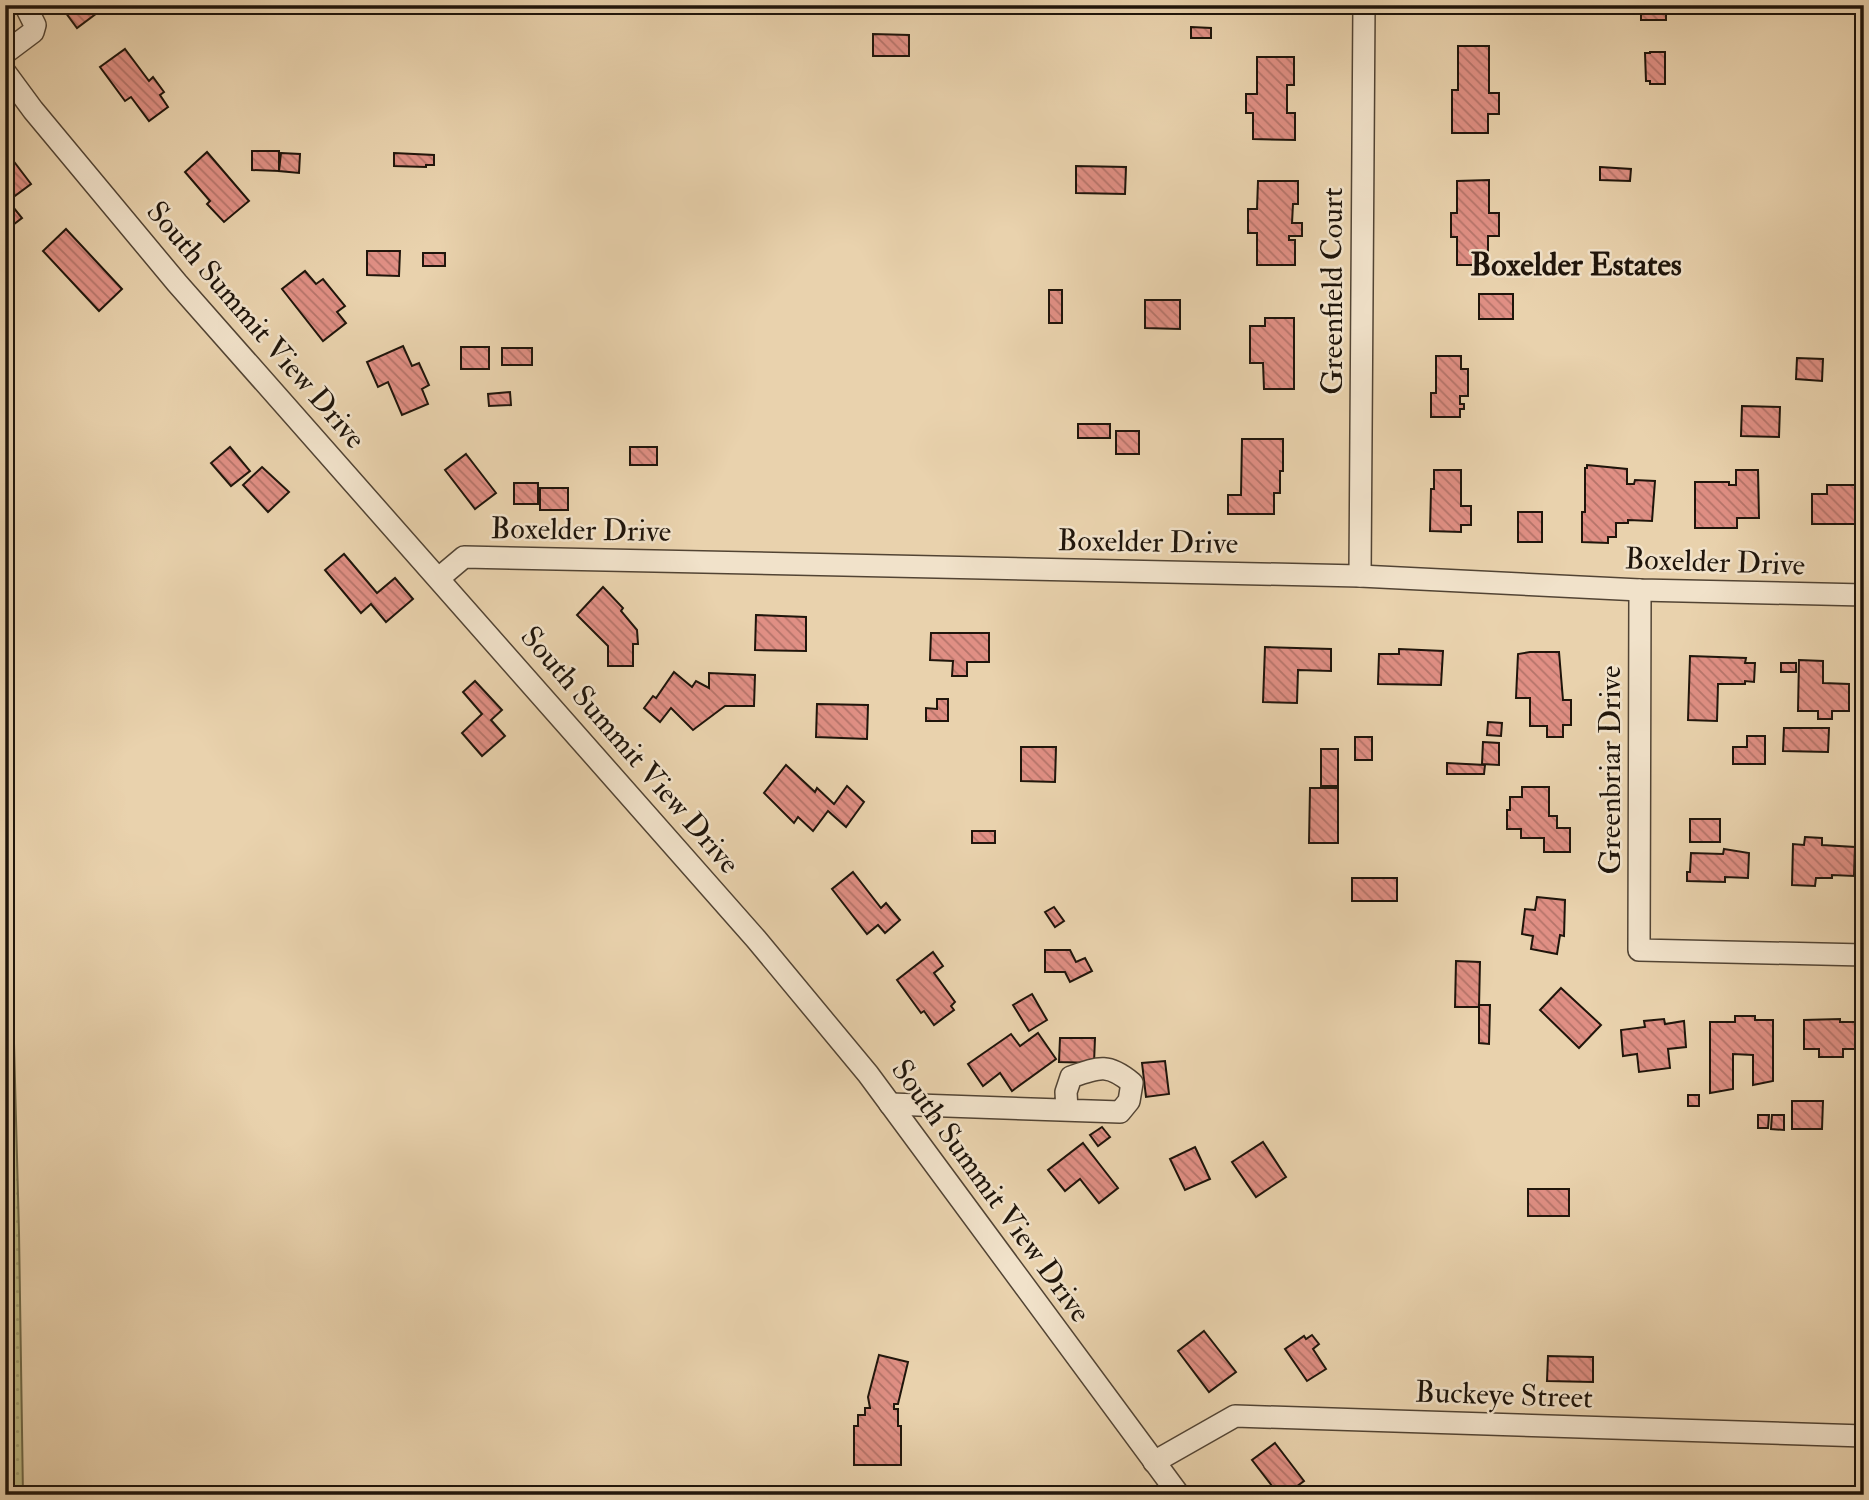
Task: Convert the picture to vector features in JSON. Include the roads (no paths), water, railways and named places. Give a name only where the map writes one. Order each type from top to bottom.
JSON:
[{"type":"street","points":[[5,53],[33,32],[34,25],[25,5]]},
{"type":"street","name":"Greenfield Court","points":[[1360,576],[1364,5]]},
{"type":"street","name":"South Summit View Drive","points":[[5,72],[33,110],[177,283],[756,939],[890,1104],[1179,1495]]},
{"type":"street","name":"Boxelder Drive","points":[[439,578],[464,557],[1360,576],[1640,590],[1864,595]]},
{"type":"street","name":"Greenbriar Drive","points":[[1640,590],[1639,950],[1864,955]]},
{"type":"street","points":[[890,1104],[1067,1110]]},
{"type":"street","name":"Buckeye Street","points":[[1154,1462],[1235,1416],[1864,1436]]},
{"type":"district","name":"Boxelder Estates","points":[[1576,265]]}]
